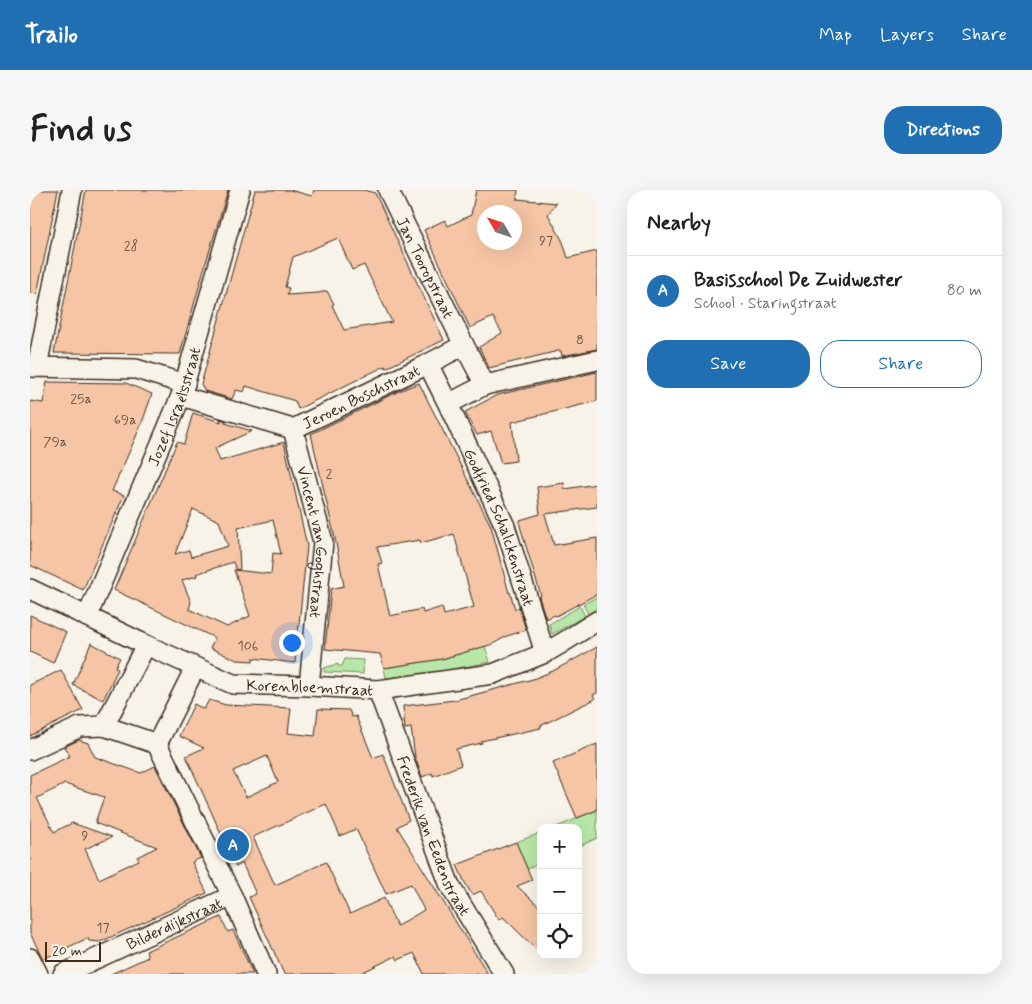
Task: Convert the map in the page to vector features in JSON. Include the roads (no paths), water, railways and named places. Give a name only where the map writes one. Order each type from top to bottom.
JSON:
[{"type":"street","points":[[34,367],[72,190]]},
{"type":"street","name":"Jozef Israëlsstraat","points":[[87,616],[183,390],[240,190]]},
{"type":"street","name":"Jan Tooropstraat","points":[[388,190],[484,385]]},
{"type":"street","name":"Jeroen Boschstraat","points":[[34,367],[136,369],[183,390],[293,429],[464,345]]},
{"type":"street","points":[[448,404],[484,385],[597,360]]},
{"type":"street","name":"Godfried Schalckenstraat","points":[[428,364],[505,526],[545,653]]},
{"type":"street","name":"Vincent van Goghstraat","points":[[293,429],[323,542],[309,686]]},
{"type":"street","name":"Korenbloemstraat","points":[[30,589],[195,668],[233,684],[378,690],[493,674],[545,653],[597,621]]},
{"type":"street","points":[[104,726],[146,645]]},
{"type":"street","points":[[157,744],[195,668]]},
{"type":"street","name":"Frederik van Eedenstraat","points":[[378,690],[450,886],[504,974]]},
{"type":"street","points":[[30,750],[80,726],[104,726],[157,744],[232,896],[266,974]]},
{"type":"street","name":"Bilderdijkstraat","points":[[63,974],[232,896]]},
{"type":"street","points":[[30,958],[38,974]]},
{"type":"place","name":"Basisschool De Zuidwester","points":[[233,845]]}]
